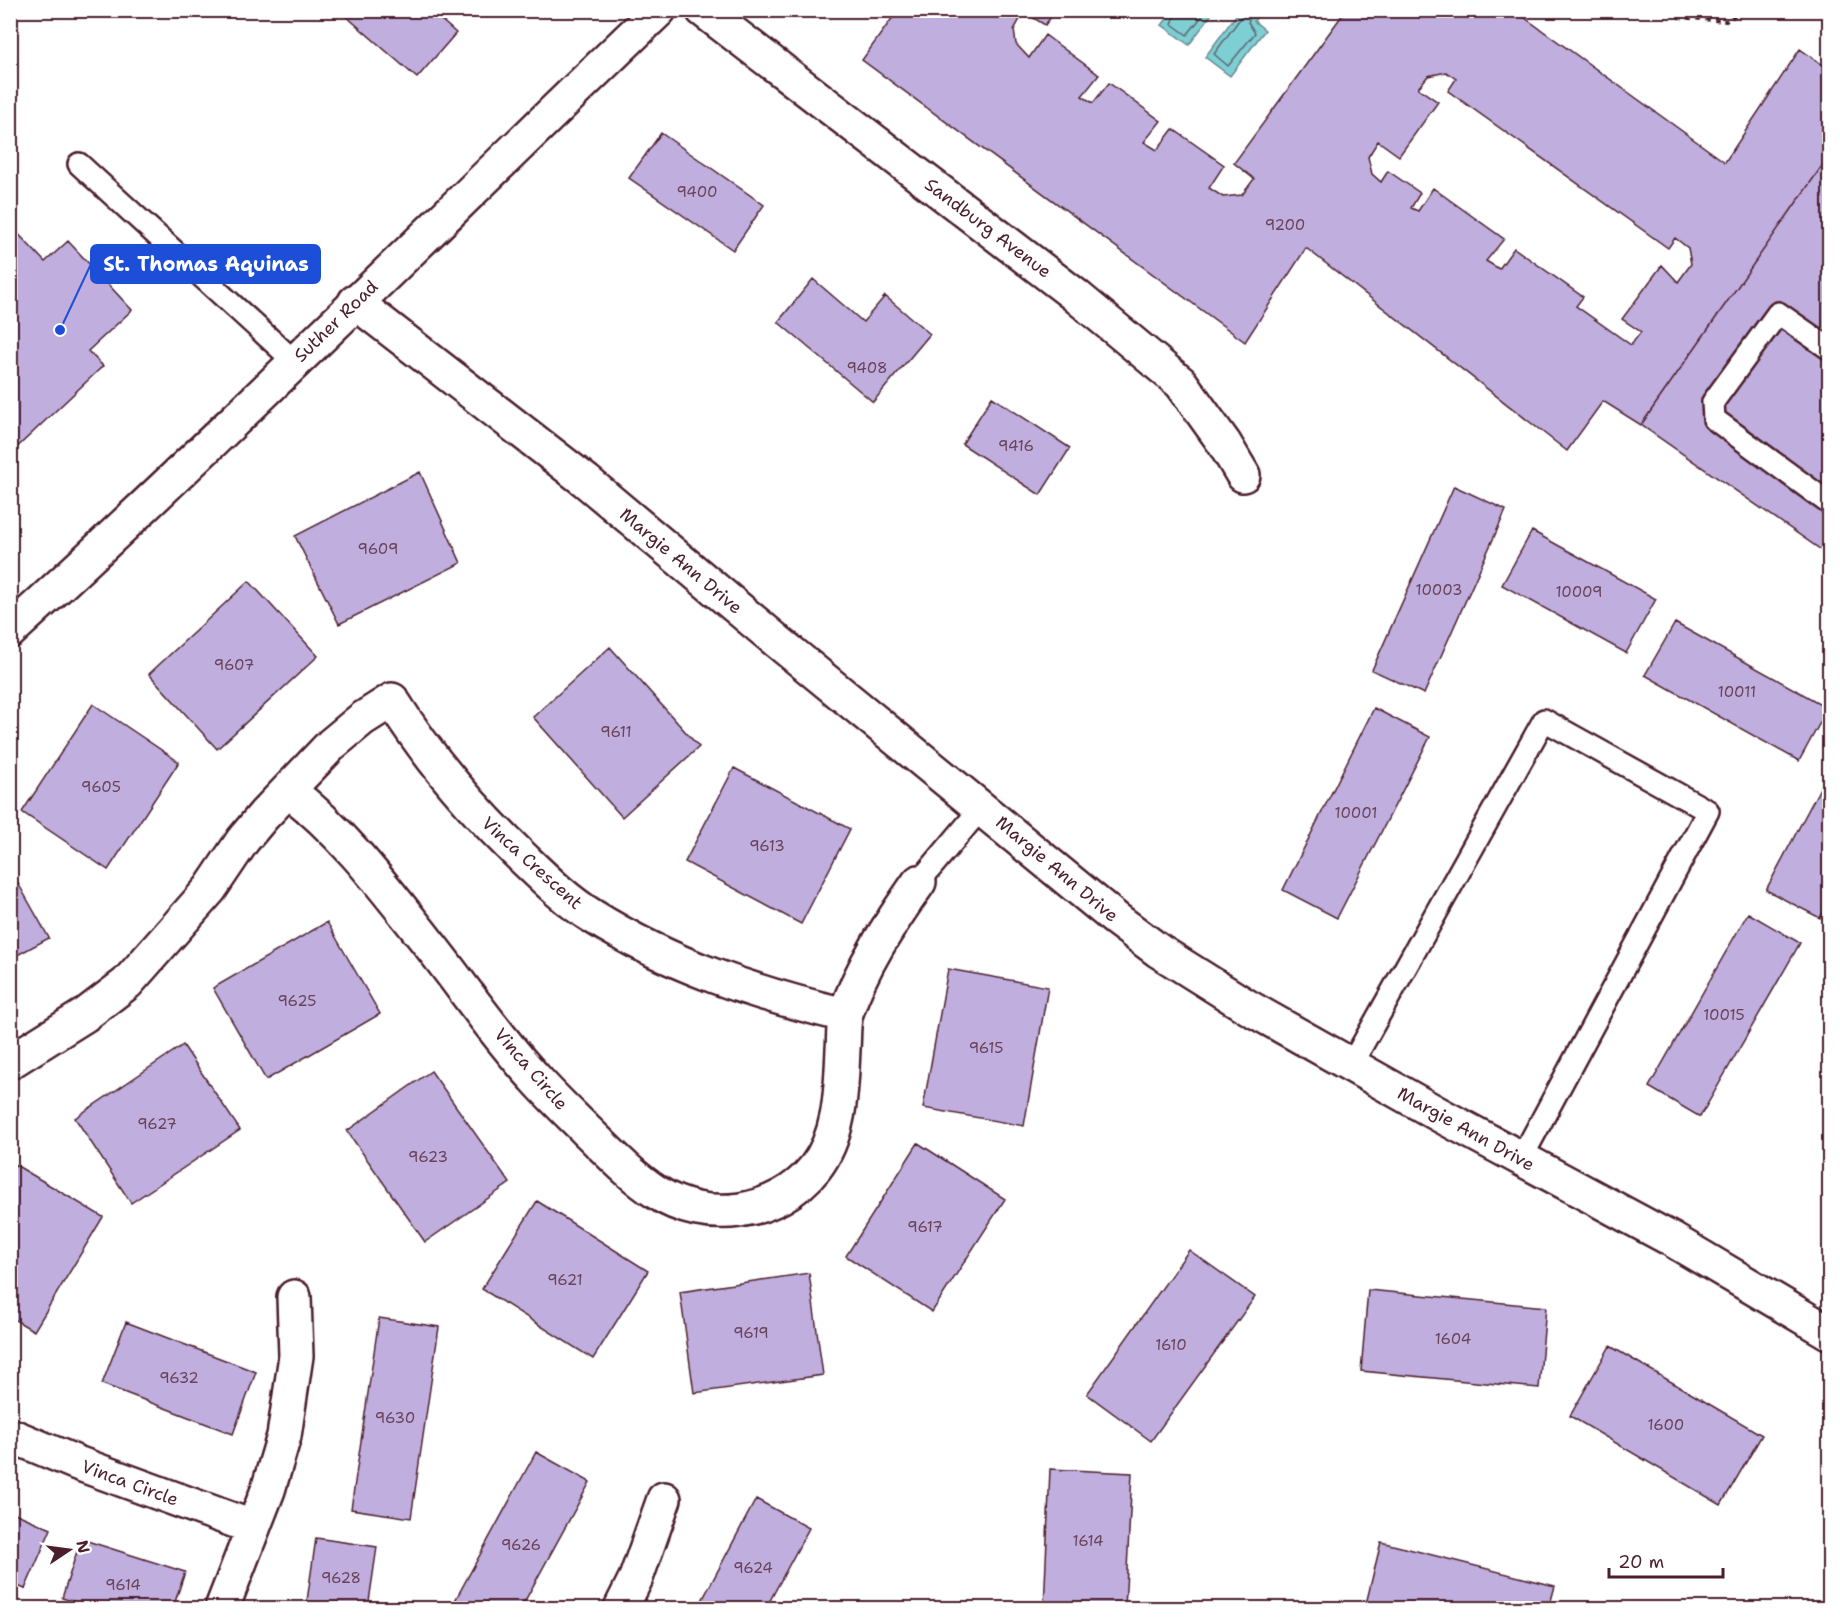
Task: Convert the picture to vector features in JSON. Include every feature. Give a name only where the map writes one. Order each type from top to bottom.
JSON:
[{"type":"street","name":"Suther Road","points":[[10,631],[119,531],[659,10]]},
{"type":"street","name":"Sandburg Avenue","points":[[703,10],[1075,295],[1180,383],[1224,443],[1243,475]]},
{"type":"street","name":"Margie Ann Drive","points":[[355,302],[586,481],[777,641],[1116,919],[1159,951],[1248,1007],[1521,1159],[1671,1239],[1830,1333]]},
{"type":"street","name":"Vinca Crescent","points":[[289,791],[332,744],[362,718],[392,700],[421,746],[482,818],[556,890],[591,916],[677,962],[775,998],[845,1015]]},
{"type":"street","name":"Vinca Circle","points":[[289,791],[322,816],[392,896],[534,1078],[618,1161],[657,1193],[691,1208],[720,1213],[747,1209],[772,1201],[796,1188],[814,1170],[826,1153],[834,1130],[841,1092],[845,1015],[885,930],[919,882]]},
{"type":"street","points":[[10,1062],[85,1016],[127,983],[210,889],[243,840],[289,791]]},
{"type":"street","points":[[222,1608],[268,1490],[284,1436],[296,1356],[294,1297]]},
{"type":"street","name":"Vinca Circle","points":[[10,1435],[76,1463],[252,1527]]},
{"type":"street","points":[[621,1608],[636,1578],[664,1499]]},
{"type":"lane","points":[[79,164],[295,362]]},
{"type":"lane","points":[[1830,349],[1778,313],[1713,402],[1714,419],[1830,504]]},
{"type":"lane","points":[[1351,1065],[1544,720],[1688,799],[1708,811],[1521,1159]]},
{"type":"lane","name":"Vinca Circle","points":[[919,882],[982,807]]},
{"type":"path","points":[[886,16],[890,10]]},
{"type":"path","points":[[1673,10],[1678,17],[1726,21],[1743,10]]},
{"type":"water","points":[[1173,11],[1214,11],[1189,45],[1162,25]]},
{"type":"water","points":[[1239,11],[1261,11],[1254,21],[1265,30],[1230,76],[1205,57]]},
{"type":"building","points":[[339,10],[430,10],[456,33],[417,78]]},
{"type":"building","points":[[898,10],[1056,10],[1045,25],[1024,12],[1014,30],[1016,44],[1029,58],[1045,35],[1099,75],[1082,96],[1093,103],[1109,83],[1161,121],[1144,142],[1157,150],[1173,129],[1224,165],[1209,188],[1223,197],[1242,195],[1254,179],[1234,163],[1346,10],[1524,10],[1521,15],[1725,162],[1800,49],[1830,70],[1830,168],[1824,163],[1641,425],[1603,401],[1567,451],[1306,248],[1245,342],[862,60]],"holes":[[[1446,72],[1456,79],[1448,91],[1668,248],[1675,238],[1688,248],[1691,264],[1678,282],[1662,265],[1622,319],[1641,332],[1631,345],[1576,306],[1583,297],[1514,248],[1499,269],[1486,261],[1504,239],[1433,188],[1418,211],[1411,208],[1420,193],[1388,171],[1381,182],[1372,174],[1368,157],[1378,141],[1399,156],[1438,102],[1418,88],[1428,76]]]},
{"type":"building","points":[[661,133],[764,205],[733,250],[629,178]]},
{"type":"building","points":[[1824,163],[1830,168],[1830,556],[1641,425]]},
{"type":"building","points":[[10,225],[45,262],[68,241],[132,310],[88,351],[103,366],[10,454]]},
{"type":"building","points":[[813,279],[863,322],[885,296],[930,334],[873,402],[778,322]]},
{"type":"building","points":[[992,397],[1070,448],[1040,495],[962,444]]},
{"type":"building","points":[[420,472],[461,563],[339,624],[295,536]]},
{"type":"building","points":[[1454,486],[1506,510],[1424,694],[1372,670]]},
{"type":"building","points":[[1532,531],[1656,599],[1626,653],[1502,585]]},
{"type":"building","points":[[249,581],[318,656],[217,749],[149,674]]},
{"type":"building","points":[[1675,623],[1828,708],[1799,761],[1645,675]]},
{"type":"building","points":[[610,647],[699,747],[622,817],[533,717]]},
{"type":"building","points":[[93,704],[179,762],[108,870],[22,812]]},
{"type":"building","points":[[1374,708],[1430,737],[1337,918],[1283,890]]},
{"type":"building","points":[[734,768],[850,829],[801,924],[685,862]]},
{"type":"building","points":[[1830,769],[1830,900],[1820,918],[1766,890]]},
{"type":"building","points":[[10,869],[49,938],[10,959]]},
{"type":"building","points":[[1748,913],[1800,943],[1700,1117],[1649,1087]]},
{"type":"building","points":[[327,922],[380,1014],[266,1080],[213,988]]},
{"type":"building","points":[[948,969],[1048,987],[1024,1126],[923,1108]]},
{"type":"building","points":[[183,1045],[240,1130],[131,1203],[75,1118]]},
{"type":"building","points":[[431,1071],[510,1183],[425,1242],[347,1131]]},
{"type":"building","points":[[918,1143],[1005,1199],[932,1312],[846,1256]]},
{"type":"building","points":[[14,1164],[103,1217],[34,1331],[10,1317],[10,1170]]},
{"type":"building","points":[[537,1201],[648,1271],[593,1359],[482,1289]]},
{"type":"building","points":[[1189,1250],[1255,1297],[1151,1441],[1087,1394]]},
{"type":"building","points":[[809,1273],[823,1375],[694,1393],[680,1292]]},
{"type":"building","points":[[1368,1290],[1546,1307],[1539,1388],[1361,1371]]},
{"type":"building","points":[[379,1318],[439,1327],[411,1518],[351,1509]]},
{"type":"building","points":[[126,1322],[256,1372],[233,1434],[102,1384]]},
{"type":"building","points":[[1610,1346],[1762,1435],[1721,1505],[1570,1416]]},
{"type":"building","points":[[536,1452],[590,1482],[521,1608],[451,1608]]},
{"type":"building","points":[[1050,1469],[1132,1473],[1125,1608],[1044,1608]]},
{"type":"building","points":[[756,1499],[809,1528],[766,1608],[698,1608]]},
{"type":"building","points":[[10,1511],[51,1529],[25,1589],[10,1583]]},
{"type":"building","points":[[316,1538],[377,1547],[368,1608],[306,1608]]},
{"type":"building","points":[[81,1539],[185,1572],[173,1608],[95,1608],[62,1598]]},
{"type":"building","points":[[1381,1542],[1555,1586],[1549,1608],[1365,1608]]},
{"type":"place","name":"St. Thomas Aquinas","points":[[60,330]]}]
